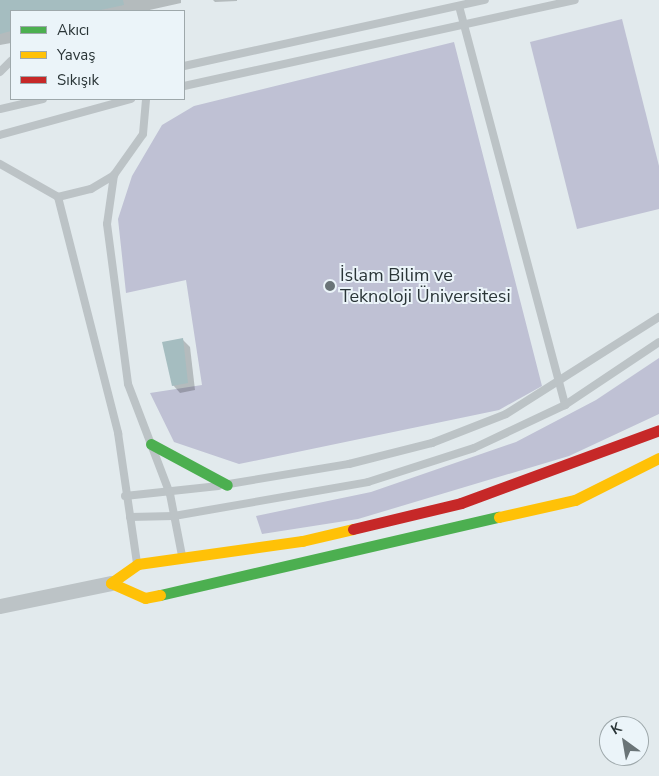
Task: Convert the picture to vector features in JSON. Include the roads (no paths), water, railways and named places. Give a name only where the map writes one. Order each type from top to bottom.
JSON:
[{"type":"street","points":[[0,606],[111,583],[138,564],[182,556],[302,541],[461,502],[659,430]]},
{"type":"street","points":[[151,444],[227,485]]},
{"type":"street","points":[[111,583],[145,598],[556,505],[575,500],[659,458]]},
{"type":"lane","points":[[185,66],[449,4],[459,6],[485,0]]},
{"type":"lane","points":[[185,86],[463,22],[575,0]]},
{"type":"lane","points":[[459,6],[557,386],[565,406]]},
{"type":"lane","points":[[0,72],[10,62]]},
{"type":"lane","points":[[0,109],[39,100]]},
{"type":"lane","points":[[0,135],[127,100]]},
{"type":"lane","points":[[0,164],[58,197],[90,189],[114,175],[143,134],[146,100]]},
{"type":"lane","points":[[114,175],[107,224],[128,384],[170,494],[182,556]]},
{"type":"lane","points":[[58,197],[118,434],[125,496],[138,564]]},
{"type":"lane","points":[[125,496],[170,494],[349,464],[432,443],[506,414],[557,386],[659,317]]},
{"type":"lane","points":[[130,517],[174,516],[368,482],[474,448],[565,406],[659,342]]},
{"type":"place","name":"İslam Bilim ve Teknoloji Üniversitesi","points":[[330,286]]}]
